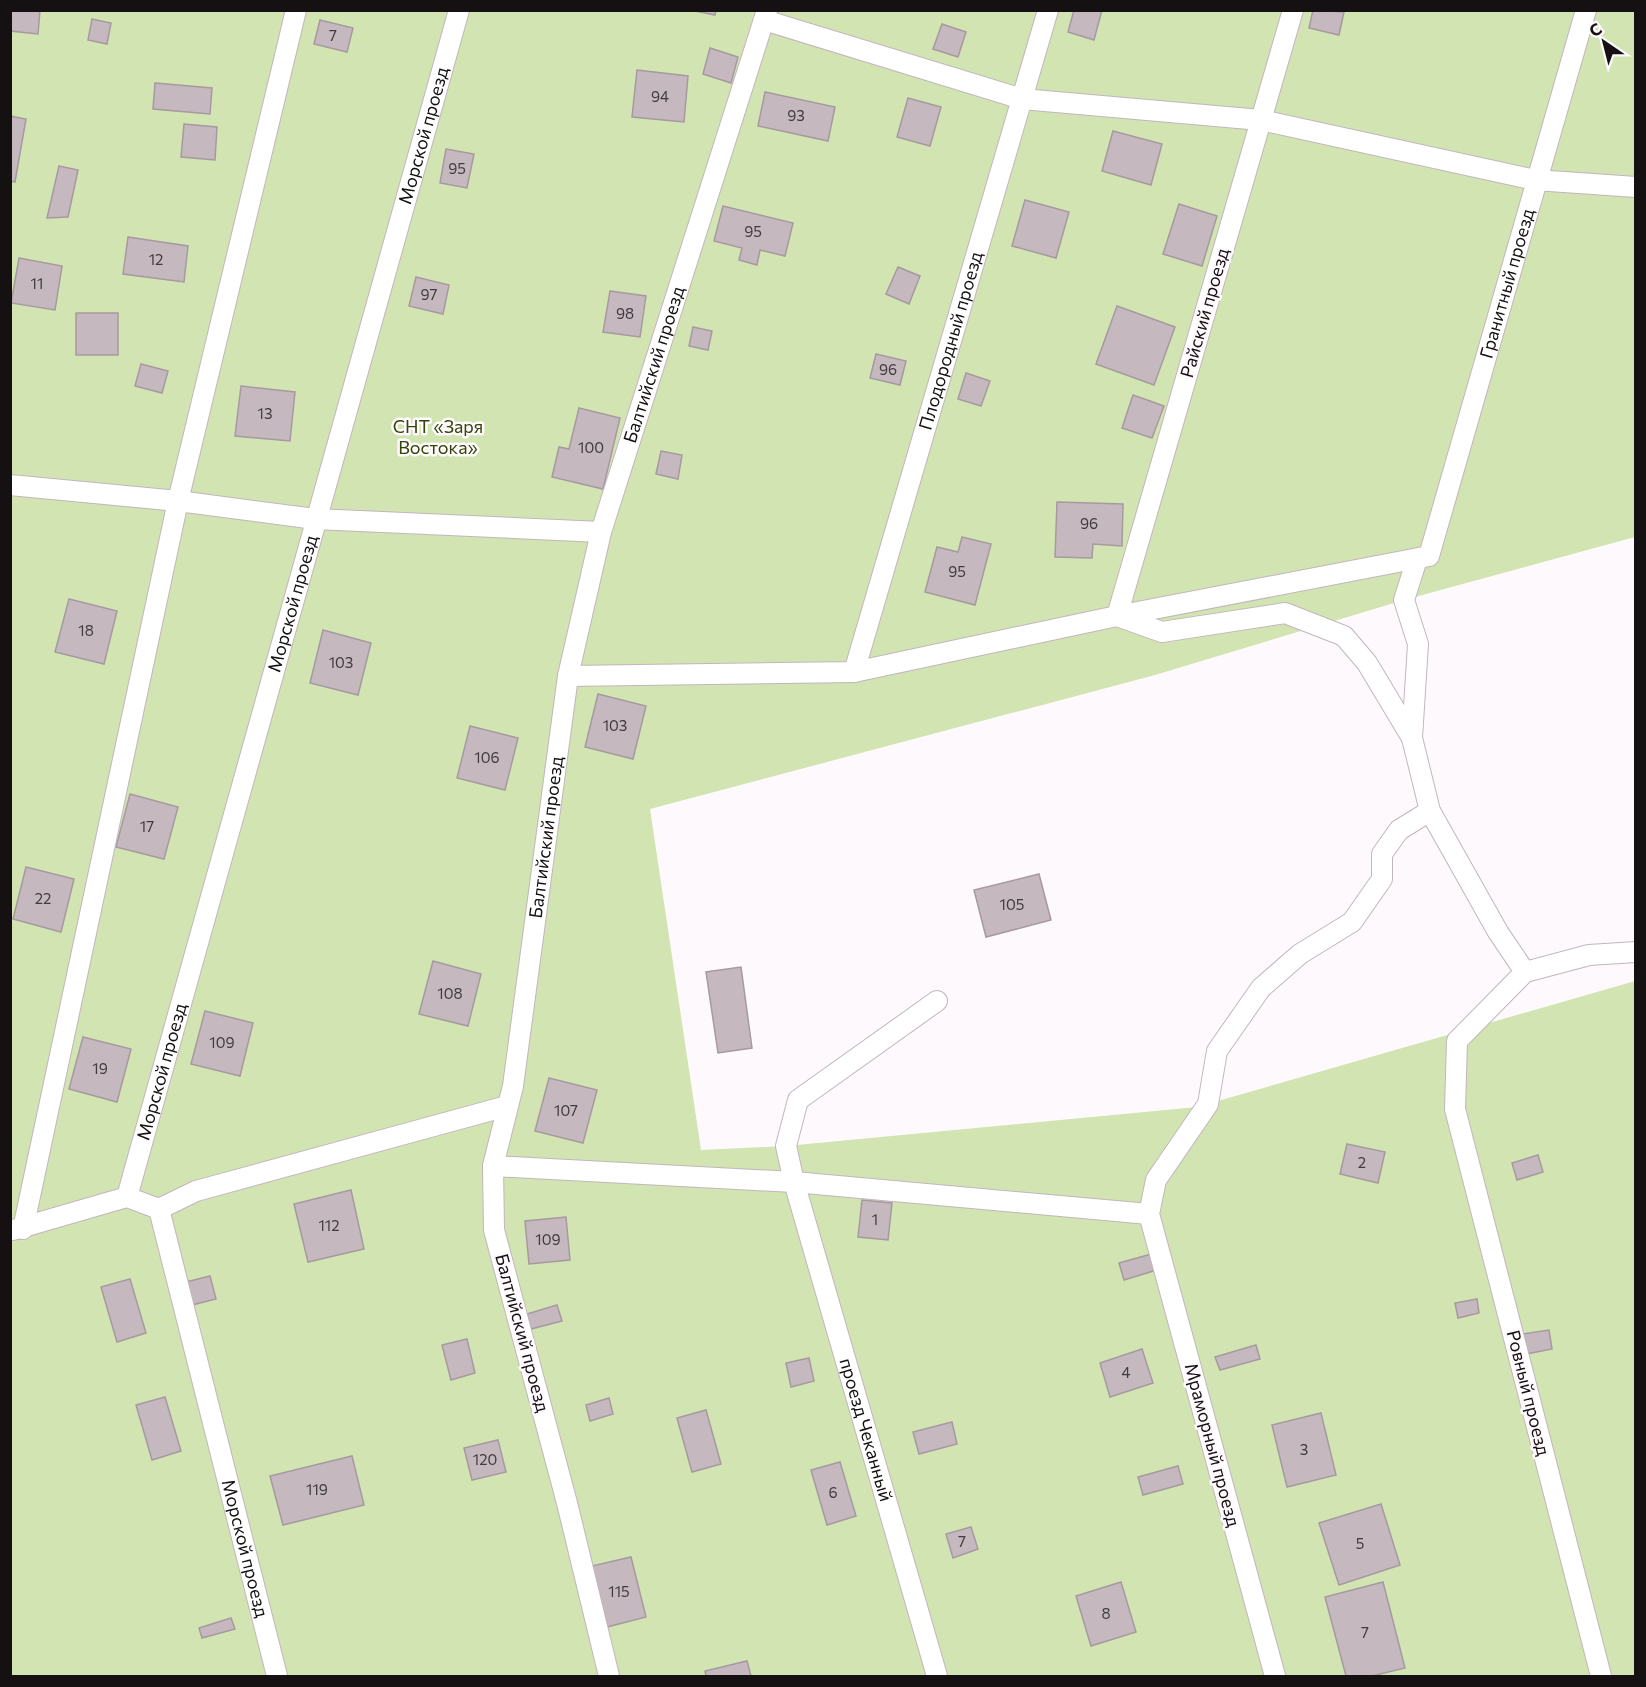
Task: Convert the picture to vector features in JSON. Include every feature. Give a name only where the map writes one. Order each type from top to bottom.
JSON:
[{"type":"lane","points":[[296,10],[178,501],[17,1230],[127,1197],[159,1209],[196,1191],[507,1106]]},
{"type":"lane","name":"Морской проезд","points":[[127,1197],[459,10]]},
{"type":"lane","name":"Плодородный проезд","points":[[854,672],[1048,10]]},
{"type":"lane","name":"Райский проезд","points":[[1117,616],[1293,10]]},
{"type":"lane","name":"Гранитный проезд","points":[[1412,738],[1417,700],[1418,644],[1404,600],[1423,557],[1586,10]]},
{"type":"lane","points":[[765,15],[1022,99],[1261,120],[1535,180],[1635,187]]},
{"type":"lane","name":"Балтийский проезд","points":[[609,1677],[567,1503],[494,1230],[493,1166],[513,1086],[568,676],[601,532],[765,15]]},
{"type":"lane","points":[[10,485],[178,501],[315,519],[601,532]]},
{"type":"lane","points":[[568,676],[854,672],[1117,616],[1423,557]]},
{"type":"lane","points":[[1117,616],[1162,632],[1285,613],[1344,636],[1367,663],[1412,738],[1430,811],[1498,932],[1525,972],[1589,955],[1635,952]]},
{"type":"lane","points":[[493,1166],[794,1182],[1149,1214],[1156,1180],[1208,1104],[1217,1051],[1223,1042],[1261,988],[1300,954],[1352,922],[1382,879],[1382,854],[1399,830],[1430,811]]},
{"type":"lane","name":"Ровный проезд","points":[[1525,972],[1457,1041],[1455,1109],[1601,1677]]},
{"type":"lane","name":"проезд Чеканный","points":[[937,1001],[798,1100],[786,1146],[794,1182],[937,1677]]},
{"type":"lane","name":"Морской проезд","points":[[159,1209],[277,1677]]},
{"type":"lane","name":"Мраморный проезд","points":[[1149,1214],[1275,1677]]},
{"type":"green space","name":"СНТ «Заря Востока»","points":[[11,11],[1635,11],[1635,537],[1404,600],[1155,675],[650,809],[701,1150],[786,1146],[1197,1107],[1635,981],[1635,1676],[11,1676]]},
{"type":"building","points":[[10,10],[40,10],[38,34],[10,31]]},
{"type":"building","points":[[690,10],[716,10],[715,15]]},
{"type":"building","points":[[1074,10],[1102,10],[1094,40],[1068,32]]},
{"type":"building","points":[[1313,10],[1344,12],[1339,35],[1309,28]]},
{"type":"building","points":[[92,19],[111,23],[107,44],[88,40]]},
{"type":"building","points":[[320,20],[353,28],[347,52],[314,44]]},
{"type":"building","points":[[942,24],[966,32],[958,57],[933,49]]},
{"type":"building","points":[[710,48],[738,57],[731,83],[703,74]]},
{"type":"building","points":[[637,70],[688,76],[684,122],[632,117]]},
{"type":"building","points":[[155,83],[212,88],[210,114],[153,109]]},
{"type":"building","points":[[765,92],[835,107],[828,141],[758,126]]},
{"type":"building","points":[[908,98],[941,107],[930,146],[897,137]]},
{"type":"building","points":[[10,116],[26,119],[15,182],[10,181]]},
{"type":"building","points":[[184,124],[217,127],[215,160],[181,157]]},
{"type":"building","points":[[1113,131],[1162,144],[1151,185],[1102,171]]},
{"type":"building","points":[[446,149],[474,154],[467,188],[440,183]]},
{"type":"building","points":[[59,166],[78,170],[68,217],[47,218]]},
{"type":"building","points":[[1025,200],[1069,212],[1056,258],[1012,246]]},
{"type":"building","points":[[1179,204],[1217,216],[1202,266],[1163,254]]},
{"type":"building","points":[[723,206],[793,223],[785,256],[760,250],[757,265],[739,260],[742,248],[714,241]]},
{"type":"building","points":[[128,237],[188,246],[184,282],[123,274]]},
{"type":"building","points":[[19,258],[62,266],[55,310],[11,303]]},
{"type":"building","points":[[898,267],[920,276],[909,304],[886,294]]},
{"type":"building","points":[[416,277],[449,285],[443,314],[409,306]]},
{"type":"building","points":[[610,291],[646,296],[640,337],[603,332]]},
{"type":"building","points":[[1117,306],[1175,327],[1154,385],[1096,364]]},
{"type":"building","points":[[76,313],[118,313],[118,355],[76,355]]},
{"type":"building","points":[[693,327],[712,331],[708,350],[689,346]]},
{"type":"building","points":[[876,354],[906,361],[900,385],[870,378]]},
{"type":"building","points":[[141,364],[168,371],[162,393],[135,386]]},
{"type":"building","points":[[966,373],[990,381],[981,406],[958,399]]},
{"type":"building","points":[[241,386],[295,392],[290,441],[235,436]]},
{"type":"building","points":[[1133,395],[1164,406],[1152,438],[1122,428]]},
{"type":"building","points":[[579,408],[620,418],[603,489],[552,477],[559,447],[569,449]]},
{"type":"building","points":[[661,451],[682,455],[678,479],[656,474]]},
{"type":"building","points":[[1057,502],[1123,504],[1122,546],[1093,544],[1092,558],[1055,557]]},
{"type":"building","points":[[962,537],[991,544],[975,605],[925,592],[937,547],[958,552]]},
{"type":"building","points":[[69,599],[117,611],[104,664],[55,652]]},
{"type":"building","points":[[323,630],[371,643],[358,695],[310,683]]},
{"type":"building","points":[[598,694],[646,706],[633,759],[585,747]]},
{"type":"building","points":[[470,726],[518,738],[505,790],[457,778]]},
{"type":"building","points":[[130,794],[178,807],[164,859],[116,847]]},
{"type":"building","points":[[26,867],[74,879],[61,932],[13,919]]},
{"type":"building","points":[[1039,874],[1051,920],[986,937],[974,890]]},
{"type":"building","points":[[433,961],[481,974],[468,1026],[419,1014]]},
{"type":"building","points":[[741,967],[752,1048],[718,1053],[706,972]]},
{"type":"building","points":[[205,1011],[253,1023],[240,1076],[191,1064]]},
{"type":"building","points":[[83,1037],[131,1049],[117,1102],[69,1089]]},
{"type":"building","points":[[549,1078],[597,1090],[583,1143],[535,1131]]},
{"type":"building","points":[[1347,1144],[1385,1152],[1378,1183],[1340,1174]]},
{"type":"building","points":[[1538,1155],[1543,1172],[1517,1180],[1512,1163]]},
{"type":"building","points":[[351,1190],[364,1249],[308,1262],[294,1204]]},
{"type":"building","points":[[862,1200],[892,1203],[888,1240],[858,1237]]},
{"type":"building","points":[[566,1217],[570,1260],[529,1264],[525,1221]]},
{"type":"building","points":[[1155,1253],[1160,1269],[1124,1280],[1119,1263]]},
{"type":"building","points":[[210,1276],[216,1299],[188,1306],[182,1283]]},
{"type":"building","points":[[130,1279],[146,1333],[117,1342],[101,1287]]},
{"type":"building","points":[[1477,1299],[1479,1313],[1458,1318],[1455,1303]]},
{"type":"building","points":[[557,1305],[562,1321],[531,1329],[527,1314]]},
{"type":"building","points":[[1549,1330],[1552,1349],[1526,1354],[1523,1334]]},
{"type":"building","points":[[467,1339],[475,1373],[451,1380],[442,1345]]},
{"type":"building","points":[[1256,1345],[1260,1359],[1220,1370],[1215,1357]]},
{"type":"building","points":[[1142,1349],[1153,1383],[1110,1397],[1100,1363]]},
{"type":"building","points":[[809,1358],[814,1381],[791,1387],[786,1363]]},
{"type":"building","points":[[165,1397],[181,1451],[152,1460],[136,1405]]},
{"type":"building","points":[[609,1398],[613,1414],[590,1421],[586,1405]]},
{"type":"building","points":[[706,1410],[721,1464],[692,1472],[677,1418]]},
{"type":"building","points":[[1321,1413],[1336,1475],[1287,1487],[1272,1425]]},
{"type":"building","points":[[952,1422],[957,1444],[919,1454],[913,1432]]},
{"type":"building","points":[[498,1440],[506,1472],[472,1480],[464,1448]]},
{"type":"building","points":[[352,1456],[364,1505],[283,1525],[270,1476]]},
{"type":"building","points":[[840,1462],[856,1516],[827,1525],[811,1470]]},
{"type":"building","points":[[1178,1466],[1183,1484],[1143,1495],[1138,1477]]},
{"type":"building","points":[[1381,1504],[1400,1565],[1339,1585],[1319,1523]]},
{"type":"building","points":[[971,1527],[978,1549],[953,1558],[946,1534]]},
{"type":"building","points":[[631,1557],[646,1617],[607,1627],[592,1566]]},
{"type":"building","points":[[1121,1582],[1136,1632],[1091,1646],[1076,1596]]},
{"type":"building","points":[[1383,1582],[1405,1668],[1372,1676],[1346,1676],[1325,1597]]},
{"type":"building","points":[[231,1618],[235,1629],[202,1638],[199,1628]]},
{"type":"building","points":[[747,1661],[751,1676],[706,1676],[705,1671]]}]
